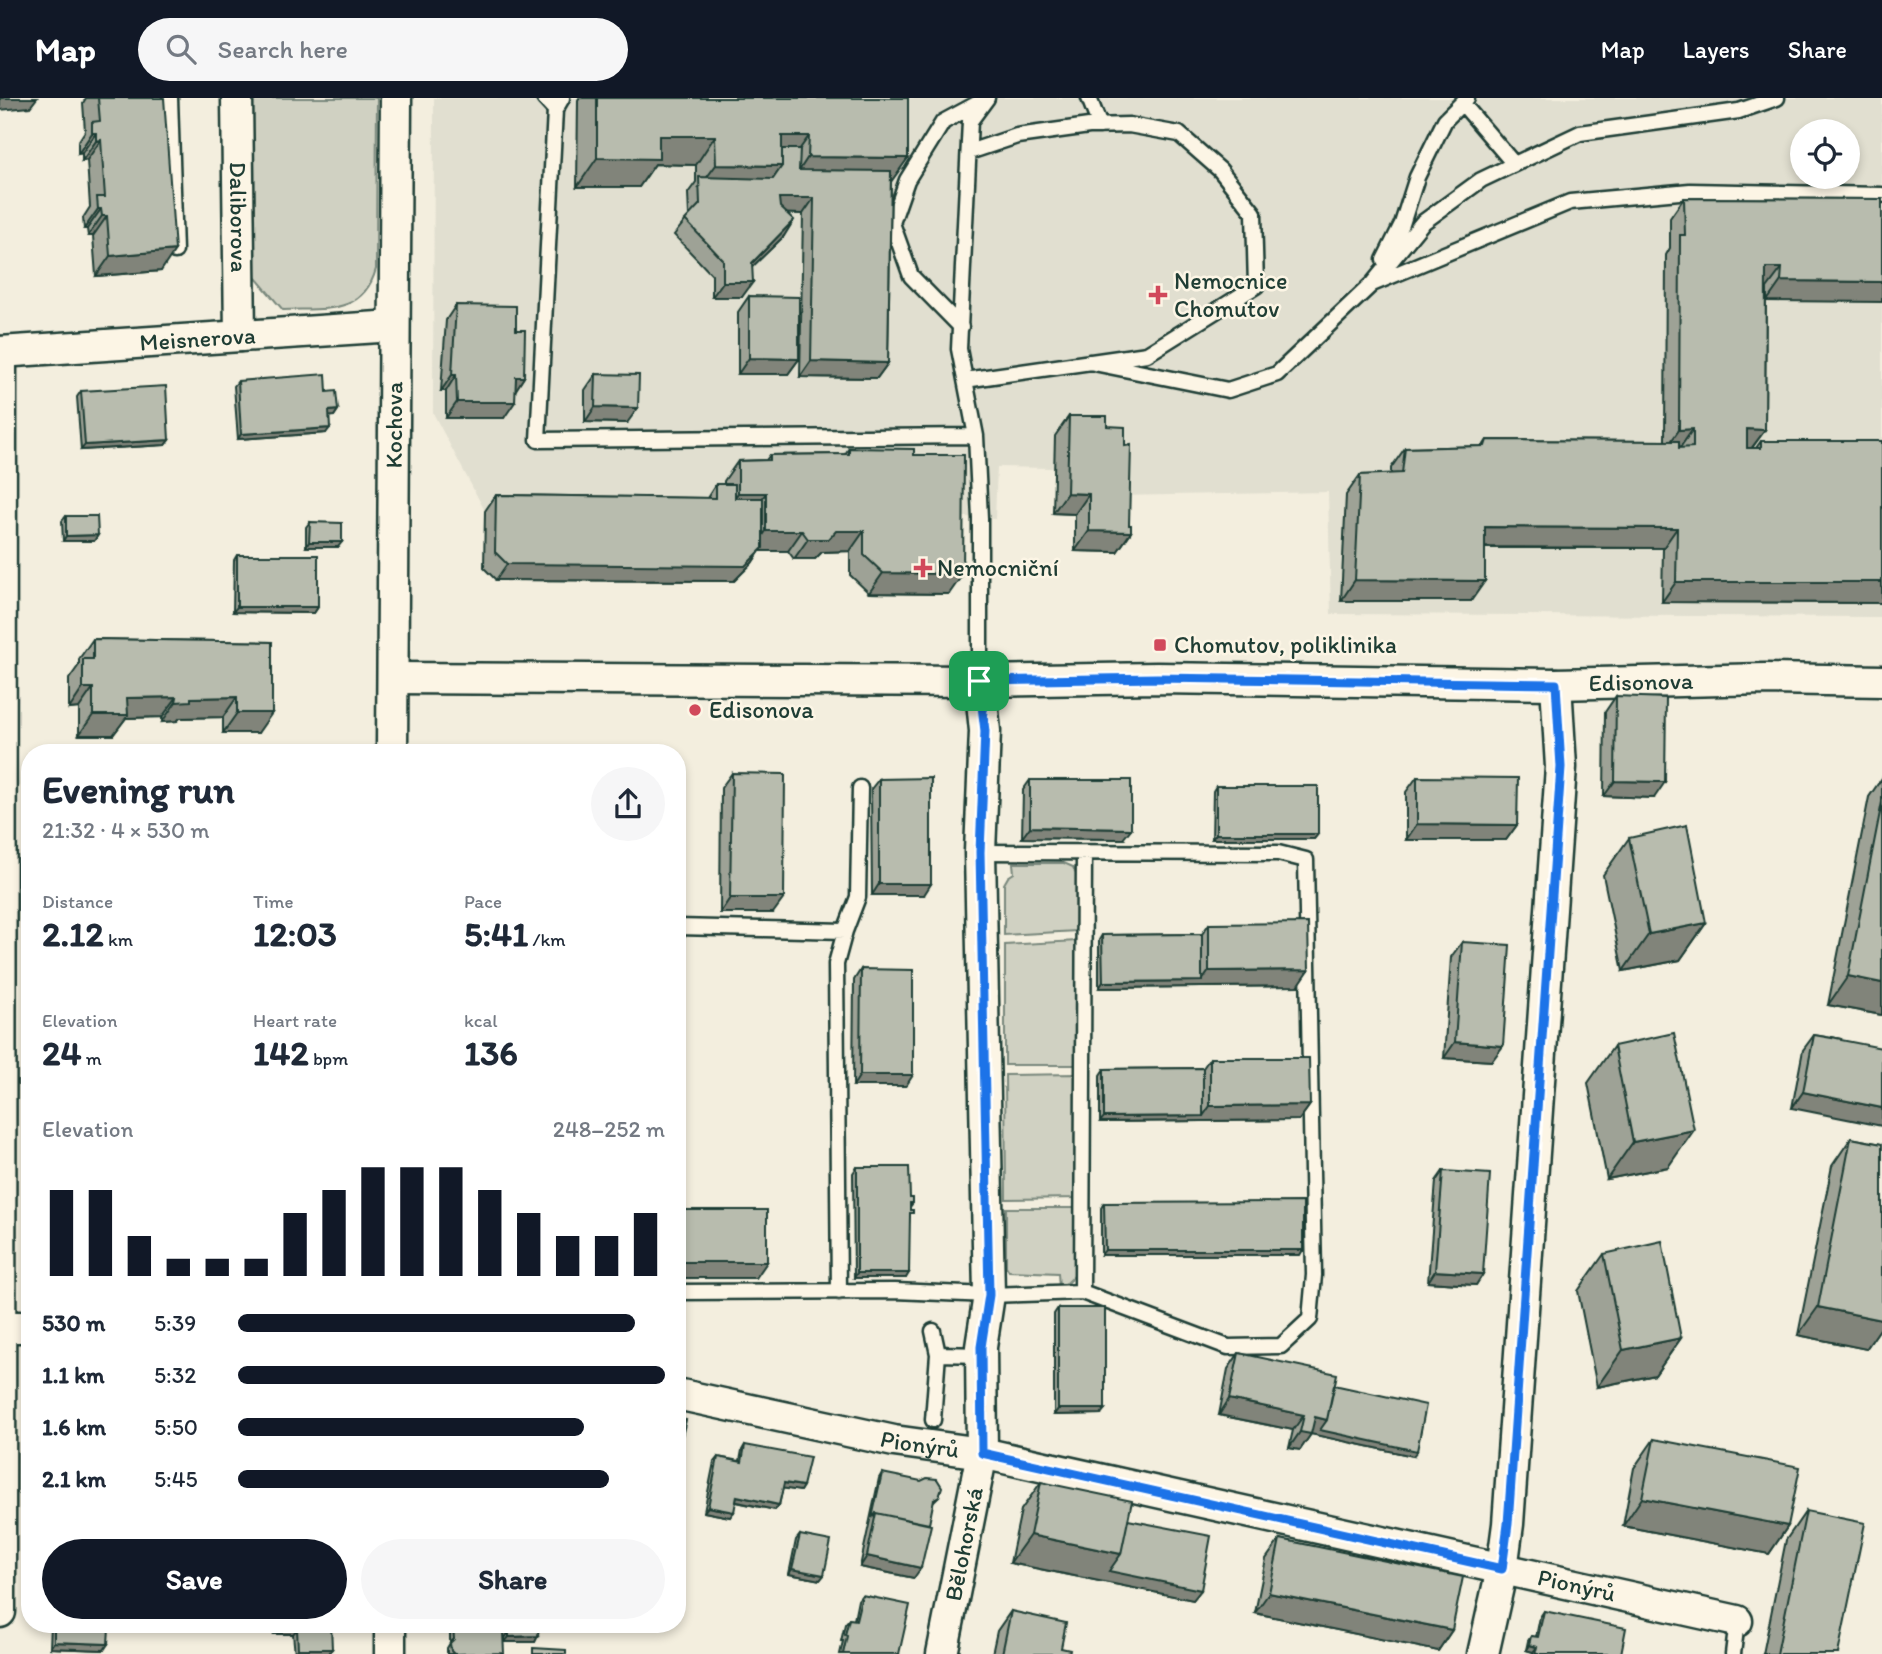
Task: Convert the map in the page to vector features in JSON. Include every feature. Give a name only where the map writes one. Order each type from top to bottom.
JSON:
[{"type":"street","name":"Daliborova","points":[[237,98],[240,336]]},
{"type":"street","name":"Kochova","points":[[392,744],[396,98]]},
{"type":"street","name":"Meisnerova","points":[[0,352],[394,326]]},
{"type":"street","points":[[0,352],[1,1161],[10,1327],[0,1612]]},
{"type":"street","name":"Edisonova","points":[[393,678],[979,681],[1157,678],[1556,684],[1765,679],[1882,681]]},
{"type":"street","name":"Bělohorská","points":[[942,1654],[982,1453],[982,1354],[989,1295],[980,852],[985,731],[979,681]]},
{"type":"street","points":[[1483,1654],[1502,1569],[1509,1511],[1560,779],[1556,684]]},
{"type":"street","name":"Pionýrů","points":[[686,1396],[894,1441],[982,1453],[1737,1621]]},
{"type":"street","points":[[390,1633],[390,1654]]},
{"type":"lane","points":[[170,98],[175,251]]},
{"type":"lane","points":[[544,98],[558,104],[538,440],[976,436]]},
{"type":"lane","points":[[979,681],[980,518],[976,436],[960,349],[970,121],[986,98]]},
{"type":"lane","points":[[961,327],[911,276],[892,223],[907,180],[943,122],[986,98]]},
{"type":"lane","points":[[1089,98],[1100,126]]},
{"type":"lane","points":[[1089,362],[1228,390],[1277,374],[1372,285],[1422,223],[1481,180],[1580,133],[1740,111],[1777,98]]},
{"type":"lane","points":[[1372,285],[1402,224],[1417,177],[1445,120],[1464,101],[1514,164]]},
{"type":"lane","points":[[965,380],[1147,354],[1256,286],[1254,213],[1220,170],[1179,134],[1129,125],[1100,126],[1017,136],[969,152]]},
{"type":"lane","points":[[1372,285],[1570,202],[1690,191],[1882,195]]},
{"type":"lane","points":[[839,1292],[836,964],[858,897],[860,788]]},
{"type":"lane","points":[[686,1292],[895,1291],[989,1295],[1082,1292],[1228,1347],[1281,1346],[1310,1319],[1314,1275],[1306,860],[1278,853],[980,852]]},
{"type":"lane","points":[[1082,1292],[1084,853]]},
{"type":"lane","points":[[686,927],[845,931]]},
{"type":"lane","points":[[933,1331],[938,1354],[933,1420]]},
{"type":"lane","points":[[938,1354],[982,1354]]},
{"type":"lane","points":[[1733,1654],[1737,1621]]},
{"type":"shaded area","points":[[249,98],[377,98],[376,269],[362,295],[351,302],[327,309],[283,310],[250,271]]},
{"type":"shaded area","name":"Nemocnice Chomutov","points":[[434,98],[1882,98],[1882,617],[1331,614],[1328,492],[1116,496],[1054,468],[997,467],[995,519],[949,516],[724,481],[724,499],[485,511],[433,413]]},
{"type":"shaded area","points":[[1013,863],[1064,863],[1073,867],[1078,879],[1077,931],[1004,935],[1004,884],[1014,873]]},
{"type":"shaded area","points":[[1077,941],[1078,1065],[1005,1065],[1005,945]]},
{"type":"shaded area","points":[[1078,1074],[1079,1198],[1006,1199],[1005,1075]]},
{"type":"shaded area","points":[[1006,1208],[1080,1208],[1076,1274],[1068,1282],[1059,1287],[1058,1273],[1009,1271],[1006,1266]]},
{"type":"building","points":[[98,98],[164,98],[175,250],[110,256],[107,216],[102,216],[101,209],[98,209],[97,197],[105,197],[101,140],[96,141],[96,133],[92,133],[92,122],[100,121]]},
{"type":"building","points":[[597,98],[908,98],[908,158],[808,157],[809,136],[782,136],[782,166],[716,165],[715,136],[659,136],[659,159],[597,158]]},
{"type":"building","points":[[782,149],[800,149],[799,170],[891,171],[888,363],[811,361],[814,198],[779,198],[780,207],[794,220],[752,263],[753,282],[723,282],[723,260],[685,220],[700,204],[699,177],[773,179],[782,166]]},
{"type":"building","points":[[1684,198],[1882,199],[1882,282],[1781,281],[1782,268],[1766,268],[1765,430],[1747,429],[1747,448],[1761,448],[1761,441],[1882,441],[1882,582],[1676,582],[1677,528],[1485,527],[1485,581],[1355,580],[1360,475],[1402,473],[1405,448],[1485,446],[1487,440],[1679,441],[1679,448],[1693,447],[1693,429],[1679,430],[1680,235],[1685,235]]},
{"type":"building","points":[[749,296],[799,297],[799,359],[749,358]]},
{"type":"building","points":[[456,305],[516,306],[516,330],[525,330],[524,377],[516,377],[515,402],[457,402],[456,375],[452,375]]},
{"type":"building","points":[[326,374],[327,392],[336,391],[338,410],[329,411],[330,428],[241,434],[238,381]]},
{"type":"building","points":[[596,374],[639,375],[638,408],[595,407]]},
{"type":"building","points":[[166,386],[169,440],[85,445],[81,391]]},
{"type":"building","points":[[1069,416],[1107,416],[1107,426],[1125,427],[1125,446],[1131,445],[1131,532],[1089,531],[1089,494],[1067,493]]},
{"type":"building","points":[[849,448],[914,449],[914,455],[964,455],[963,574],[883,573],[864,555],[864,531],[836,531],[829,539],[808,539],[802,531],[766,531],[766,493],[738,493],[738,461],[770,460],[770,455],[849,454]]},
{"type":"building","points":[[716,484],[735,484],[735,498],[763,498],[763,548],[745,566],[507,564],[495,552],[496,495],[716,498]]},
{"type":"building","points":[[66,516],[97,516],[98,535],[66,536]]},
{"type":"building","points":[[310,522],[342,523],[342,542],[309,542]]},
{"type":"building","points":[[237,555],[318,555],[318,607],[237,607]]},
{"type":"building","points":[[93,639],[272,642],[272,713],[237,713],[237,697],[191,698],[191,701],[176,702],[177,697],[127,698],[128,715],[93,715],[93,688],[83,688],[83,659],[93,659]]},
{"type":"building","points":[[1616,696],[1666,698],[1665,782],[1615,781]]},
{"type":"building","points":[[732,773],[785,774],[784,898],[730,898]]},
{"type":"building","points":[[1417,777],[1518,778],[1517,825],[1417,824]]},
{"type":"building","points":[[931,778],[931,884],[879,884],[879,779]]},
{"type":"building","points":[[1030,780],[1131,780],[1131,829],[1030,827]]},
{"type":"building","points":[[1216,786],[1318,786],[1318,834],[1216,834]]},
{"type":"building","points":[[1882,802],[1882,983],[1848,976]]},
{"type":"building","points":[[1687,825],[1706,923],[1649,934],[1629,838]]},
{"type":"building","points":[[1308,923],[1309,970],[1209,971],[1209,924]]},
{"type":"building","points":[[1202,934],[1202,981],[1103,982],[1102,935]]},
{"type":"building","points":[[1462,942],[1510,945],[1503,1046],[1455,1042]]},
{"type":"building","points":[[861,969],[913,970],[913,1075],[860,1075]]},
{"type":"building","points":[[1674,1033],[1694,1130],[1633,1142],[1614,1046]]},
{"type":"building","points":[[1814,1035],[1882,1048],[1882,1108],[1803,1092]]},
{"type":"building","points":[[1210,1058],[1309,1058],[1310,1105],[1210,1106]]},
{"type":"building","points":[[1203,1068],[1203,1116],[1104,1117],[1104,1069]]},
{"type":"building","points":[[1851,1138],[1882,1144],[1882,1320],[1818,1307]]},
{"type":"building","points":[[857,1167],[909,1167],[910,1198],[913,1198],[910,1210],[913,1210],[913,1213],[910,1213],[909,1273],[857,1273]]},
{"type":"building","points":[[1443,1171],[1490,1174],[1483,1274],[1435,1271]]},
{"type":"building","points":[[1303,1202],[1303,1250],[1105,1250],[1104,1203]]},
{"type":"building","points":[[686,1210],[767,1210],[767,1262],[686,1262]]},
{"type":"building","points":[[1662,1241],[1681,1338],[1623,1350],[1604,1254]]},
{"type":"building","points":[[1058,1308],[1105,1308],[1105,1409],[1058,1409]]},
{"type":"building","points":[[1239,1353],[1337,1374],[1327,1420],[1315,1417],[1311,1434],[1300,1432],[1304,1415],[1229,1399]]},
{"type":"building","points":[[1334,1385],[1426,1405],[1417,1451],[1320,1430],[1327,1420]]},
{"type":"building","points":[[1654,1439],[1800,1467],[1788,1526],[1642,1498]]},
{"type":"building","points":[[745,1445],[810,1457],[803,1486],[784,1483],[779,1505],[737,1496],[734,1512],[708,1507],[718,1457],[742,1462]]},
{"type":"building","points":[[882,1473],[921,1481],[927,1478],[937,1479],[942,1487],[939,1496],[934,1499],[929,1524],[876,1513],[872,1518]]},
{"type":"building","points":[[1041,1482],[1132,1501],[1121,1554],[1030,1535]]},
{"type":"building","points":[[1806,1511],[1865,1523],[1838,1654],[1777,1654]]},
{"type":"building","points":[[876,1513],[931,1525],[921,1568],[867,1556]]},
{"type":"building","points":[[1128,1520],[1211,1536],[1201,1590],[1109,1571],[1121,1554]]},
{"type":"building","points":[[800,1535],[831,1541],[824,1575],[792,1569]]},
{"type":"building","points":[[1280,1539],[1463,1577],[1452,1630],[1269,1593]]},
{"type":"building","points":[[862,1595],[910,1605],[899,1654],[843,1654],[849,1619],[856,1620]]},
{"type":"building","points":[[1011,1611],[1066,1623],[1061,1648],[1070,1650],[1069,1654],[1002,1654]]},
{"type":"building","points":[[1544,1611],[1626,1628],[1621,1654],[1535,1654],[1537,1647],[1529,1645],[1531,1636],[1538,1637]]},
{"type":"building","points":[[54,1633],[109,1633],[108,1644],[54,1642]]},
{"type":"building","points":[[297,1633],[331,1633],[332,1649],[298,1649]]},
{"type":"building","points":[[454,1633],[503,1633],[504,1653],[454,1654],[450,1643],[454,1639]]},
{"type":"building","points":[[509,1633],[538,1633],[538,1636],[509,1637]]},
{"type":"building","points":[[533,1648],[566,1650],[566,1654],[533,1654]]},
{"type":"place","name":"Nemocnice Chomutov","points":[[1158,295]]},
{"type":"place","name":"Nemocniční","points":[[923,568]]},
{"type":"place","name":"Chomutov, poliklinika","points":[[1160,645]]},
{"type":"place","name":"Edisonova","points":[[695,710]]},
{"type":"route","points":[[1157,678],[1556,684],[1561,767],[1508,1524],[1502,1569],[982,1453],[981,1347],[989,1295],[980,852],[985,731],[979,681],[1157,678]]}]
